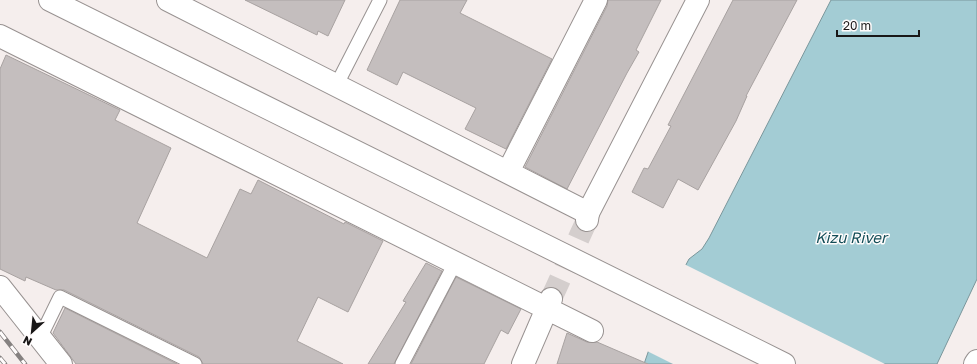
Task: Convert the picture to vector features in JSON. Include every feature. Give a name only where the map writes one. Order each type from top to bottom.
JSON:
[{"type":"street","points":[[50,0],[784,364]]},
{"type":"street","points":[[168,0],[508,172],[588,216],[698,0]]},
{"type":"street","points":[[508,172],[596,0]]},
{"type":"street","points":[[0,36],[455,262],[549,304],[592,331]]},
{"type":"street","points":[[0,287],[61,364]]},
{"type":"street","points":[[523,364],[549,304]]},
{"type":"lane","points":[[336,86],[380,0]]},
{"type":"lane","points":[[402,364],[455,262]]},
{"type":"lane","points":[[40,338],[60,297],[195,364]]},
{"type":"water","name":"Kizu River","points":[[831,0],[977,0],[977,279],[937,364],[644,364],[664,306],[689,259],[702,249],[709,238]]},
{"type":"pier","points":[[684,264],[885,364],[673,364],[647,351],[662,305]]},
{"type":"building","points":[[245,0],[345,0],[328,36],[318,31],[317,35]]},
{"type":"building","points":[[400,0],[467,0],[460,13],[552,59],[506,149],[465,129],[476,108],[403,72],[397,85],[367,70]]},
{"type":"building","points":[[608,0],[661,0],[636,50],[639,52],[567,189],[525,167],[607,6]]},
{"type":"building","points":[[733,0],[797,0],[746,96],[736,121],[698,190],[678,179],[663,208],[632,192],[644,168],[648,169],[671,126],[668,125]]},
{"type":"building","points":[[6,55],[120,110],[115,120],[171,148],[137,223],[207,258],[240,189],[251,194],[258,180],[344,224],[345,222],[383,241],[348,312],[318,297],[297,341],[343,364],[203,364],[199,357],[64,290],[56,290],[26,277],[25,281],[0,269],[0,69]]},
{"type":"building","points":[[426,263],[442,271],[394,364],[368,364],[406,302],[403,301]]},
{"type":"building","points":[[456,277],[521,309],[508,334],[501,330],[484,364],[411,364]]},
{"type":"building","points":[[65,308],[177,364],[76,364],[53,333]]},
{"type":"building","points":[[567,333],[587,342],[597,342],[648,364],[557,364]]},
{"type":"tunnel","points":[[551,299],[587,220]]},
{"type":"railway","points":[[0,332],[25,364]]},
{"type":"railway","points":[[0,358],[5,364]]}]
